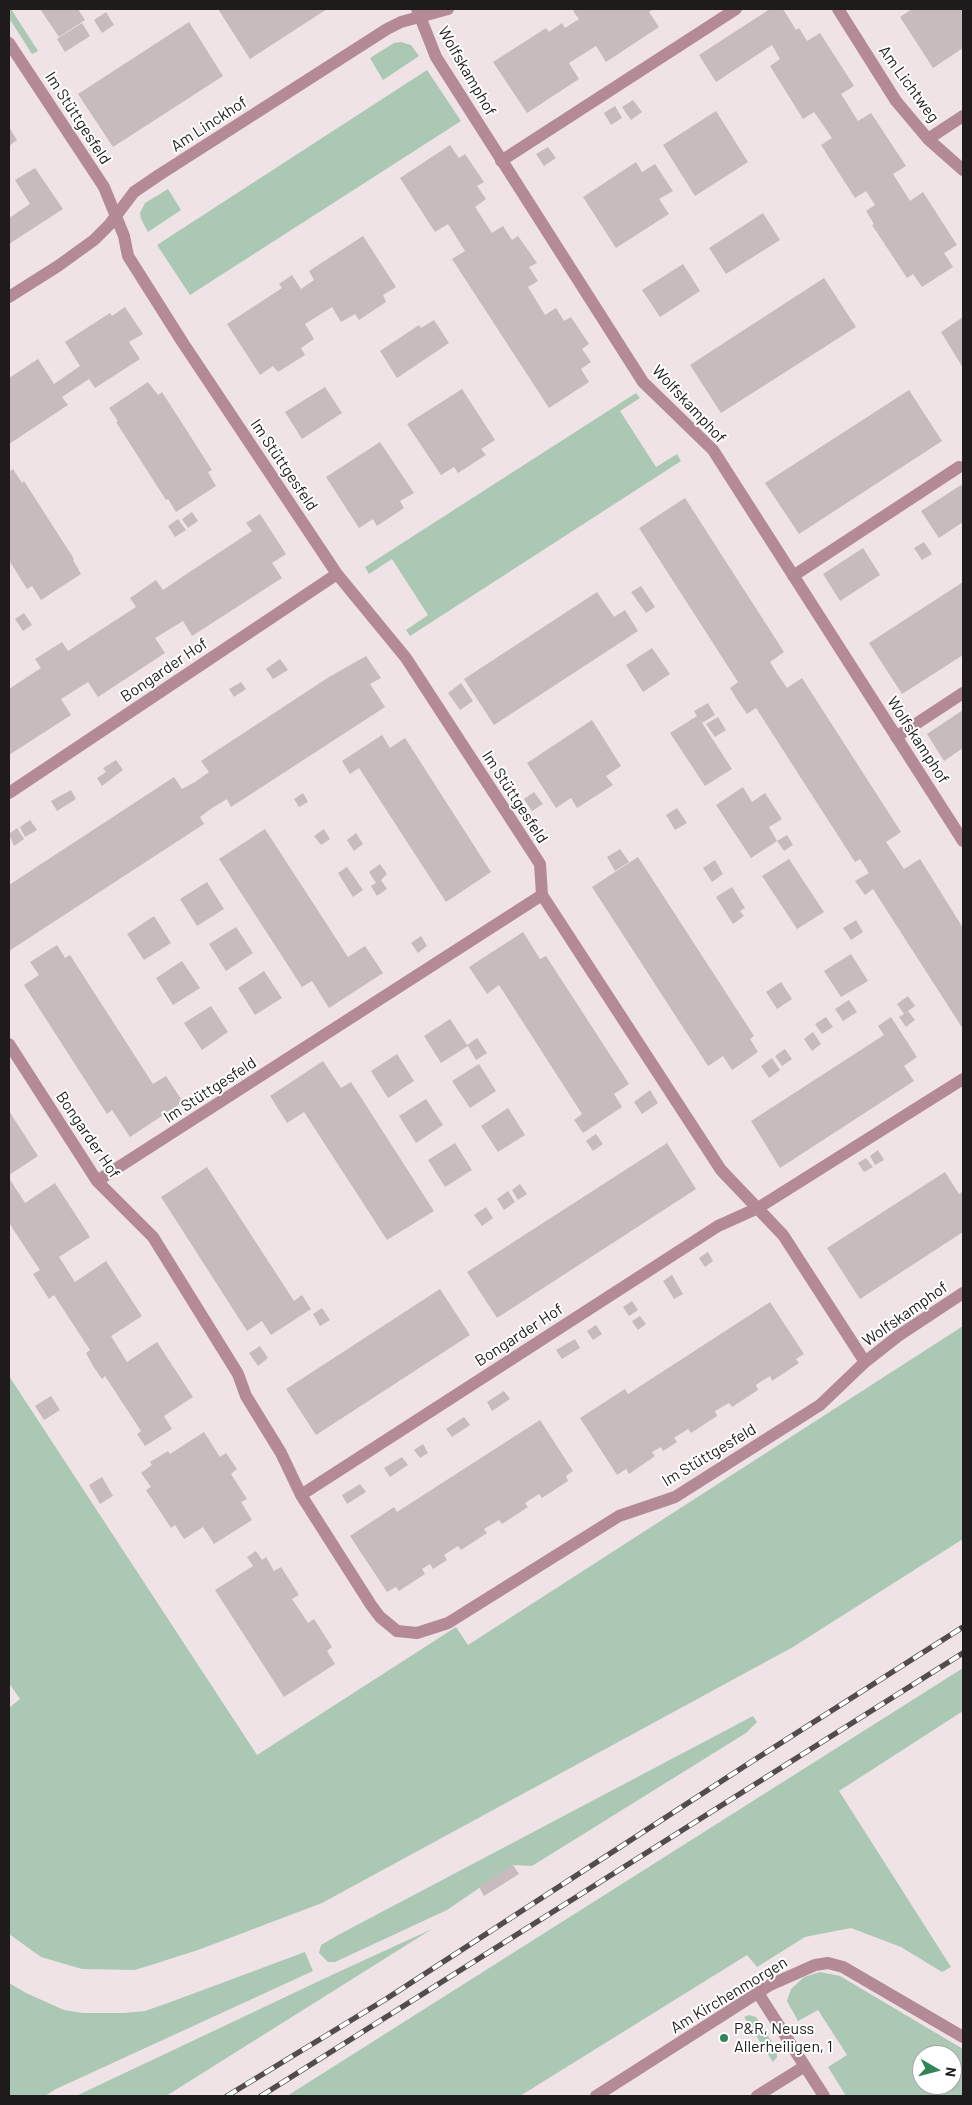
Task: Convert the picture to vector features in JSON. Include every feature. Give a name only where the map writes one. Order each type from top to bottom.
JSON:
[{"type":"street","name":"Am Linckhof","points":[[9,297],[58,266],[94,240],[116,217],[134,192],[387,29],[418,13],[448,9]]},
{"type":"street","points":[[501,161],[736,9]]},
{"type":"street","name":"Am Lichtweg","points":[[838,9],[896,101],[928,139],[963,170]]},
{"type":"street","name":"Wolfskamphof","points":[[418,13],[436,57],[643,382],[713,450],[963,841]]},
{"type":"street","name":"Im Stüttgesfeld","points":[[9,43],[104,187],[124,236],[128,256],[184,343],[337,574],[400,648],[540,864],[542,896],[721,1170],[783,1235],[865,1362],[820,1405],[674,1497],[619,1516],[448,1623],[417,1633],[397,1631],[391,1628]]},
{"type":"street","points":[[928,139],[963,116]]},
{"type":"street","points":[[793,576],[958,467]]},
{"type":"street","name":"Bongarder Hof","points":[[9,793],[337,574]]},
{"type":"street","points":[[896,737],[963,693]]},
{"type":"street","name":"Im Stüttgesfeld","points":[[97,1181],[542,896]]},
{"type":"street","name":"Bongarder Hof","points":[[9,1044],[97,1181],[153,1237],[238,1374],[246,1396],[281,1453],[301,1494],[370,1605],[391,1628]]},
{"type":"street","points":[[758,1208],[963,1079]]},
{"type":"street","name":"Bongarder Hof","points":[[301,1494],[718,1226],[758,1208]]},
{"type":"street","name":"Wolfskamphof","points":[[865,1362],[898,1336],[963,1293]]},
{"type":"street","name":"Am Kirchenmorgen","points":[[596,2096],[770,1985],[815,1965],[828,1963],[843,1967],[963,2037]]},
{"type":"street","points":[[758,1993],[824,2096]]},
{"type":"street","points":[[757,2096],[805,2066]]},
{"type":"green space","points":[[9,9],[11,9],[38,51],[32,54],[9,18]]},
{"type":"green space","points":[[401,42],[411,45],[419,56],[383,80],[370,58],[394,43]]},
{"type":"green space","points":[[427,70],[461,121],[190,295],[157,245]]},
{"type":"green space","points":[[168,189],[181,210],[148,232],[140,213],[145,203]]},
{"type":"green space","points":[[636,393],[640,398],[620,411],[656,467],[677,454],[681,461],[410,636],[406,630],[428,615],[392,559],[369,574],[365,567]]},
{"type":"green space","points":[[963,1326],[963,1539],[793,1647],[322,1903],[198,1950],[135,1970],[82,1969],[41,1957],[9,1934],[9,1708],[20,1699],[9,1683],[9,1376],[257,1755],[456,1627],[468,1645]]},
{"type":"green space","points":[[963,1668],[963,1711],[839,1791],[951,1967],[942,1972],[901,1947],[851,1928],[805,1937],[757,1967],[747,1955],[520,2096],[287,2096]]},
{"type":"green space","points":[[753,1716],[757,1722],[746,1733],[532,1866],[513,1865],[447,1910],[335,1962],[328,1962],[319,1953],[321,1945],[338,1935]]},
{"type":"green space","points":[[432,1929],[166,2096],[76,2096],[334,1974]]},
{"type":"green space","points":[[305,1952],[313,1971],[56,2089],[45,2096],[9,2096],[9,1983],[64,2010],[83,2013],[145,2011]]},
{"type":"green space","points":[[820,1972],[840,1976],[956,2045],[912,2045],[912,2095],[962,2095],[963,2049],[963,2096],[846,2096],[828,2067],[847,2055],[818,2010],[798,2021],[787,2001],[791,1989],[804,1977]]},
{"type":"green space","points":[[749,2015],[756,2017],[777,2050],[777,2057],[773,2062],[744,2017]]},
{"type":"building","points":[[40,9],[78,9],[85,20],[59,37]]},
{"type":"building","points":[[218,9],[327,9],[250,59]]},
{"type":"building","points":[[576,9],[654,9],[649,12],[659,27],[606,62],[596,46],[569,63],[579,79],[527,113],[493,62],[546,28],[549,32],[562,23],[565,28],[579,19],[573,11]]},
{"type":"building","points":[[770,9],[783,9],[796,30],[799,28],[807,41],[820,33],[854,86],[841,94],[858,121],[871,113],[906,166],[893,174],[910,201],[923,192],[957,245],[944,253],[953,267],[922,287],[913,274],[907,278],[872,225],[874,224],[866,211],[875,205],[866,191],[855,198],[821,145],[832,138],[814,112],[803,119],[770,66],[780,59],[772,45],[716,82],[699,55]]},
{"type":"building","points":[[912,9],[963,9],[963,48],[933,68],[900,17]]},
{"type":"building","points":[[106,12],[114,25],[102,33],[94,20]]},
{"type":"building","points":[[189,22],[223,76],[113,147],[78,94]]},
{"type":"building","points":[[82,23],[90,36],[65,52],[57,39]]},
{"type":"building","points":[[633,100],[642,112],[631,120],[622,107]]},
{"type":"building","points":[[615,106],[622,118],[611,125],[604,113]]},
{"type":"building","points":[[716,111],[748,162],[695,196],[663,145]]},
{"type":"building","points":[[9,127],[17,140],[9,146]]},
{"type":"building","points":[[450,145],[459,158],[465,154],[484,182],[477,186],[486,199],[475,207],[492,233],[503,226],[512,240],[518,236],[537,263],[529,267],[538,281],[528,287],[545,315],[556,308],[564,321],[571,317],[589,344],[582,349],[591,362],[581,369],[589,382],[549,408],[452,259],[465,251],[448,224],[435,232],[400,178]]},
{"type":"building","points":[[548,147],[556,158],[544,166],[536,154]]},
{"type":"building","points":[[636,162],[642,172],[655,164],[673,191],[659,199],[669,214],[616,248],[583,197]]},
{"type":"building","points":[[35,168],[63,209],[9,244],[9,218],[30,204],[15,180]]},
{"type":"building","points":[[763,213],[780,240],[726,274],[709,248]]},
{"type":"building","points":[[363,236],[396,287],[383,295],[386,302],[359,320],[355,314],[341,322],[332,307],[305,324],[314,339],[301,348],[305,355],[278,372],[273,366],[260,375],[227,324],[282,288],[279,284],[292,275],[301,289],[314,280],[309,271]]},
{"type":"building","points":[[683,264],[700,291],[660,317],[642,290]]},
{"type":"building","points":[[824,278],[856,327],[721,413],[690,365]]},
{"type":"building","points":[[125,307],[143,334],[129,342],[140,359],[95,388],[89,379],[62,397],[68,405],[9,444],[9,378],[38,359],[54,384],[80,366],[65,342],[110,313],[112,316]]},
{"type":"building","points":[[963,317],[963,368],[941,332]]},
{"type":"building","points":[[434,320],[449,343],[397,378],[380,351],[419,325],[421,328]]},
{"type":"building","points":[[148,382],[158,395],[162,392],[212,470],[208,472],[216,486],[176,512],[168,499],[166,500],[109,408]]},
{"type":"building","points":[[325,387],[342,413],[302,439],[285,412]]},
{"type":"building","points":[[462,389],[495,440],[481,449],[486,455],[458,473],[454,467],[441,475],[407,424]]},
{"type":"building","points":[[909,390],[942,441],[799,534],[765,483]]},
{"type":"building","points":[[380,442],[414,493],[400,501],[404,508],[377,526],[373,519],[359,528],[326,477]]},
{"type":"building","points":[[13,469],[22,483],[24,481],[74,559],[81,574],[41,600],[32,586],[27,589],[9,560],[9,472]]},
{"type":"building","points":[[961,485],[963,489],[963,522],[939,538],[921,511]]},
{"type":"building","points":[[685,498],[784,652],[770,662],[778,675],[787,688],[802,678],[901,832],[886,842],[904,869],[920,859],[963,928],[963,1029],[873,889],[865,895],[855,881],[869,873],[860,859],[855,862],[756,708],[747,714],[738,701],[730,688],[738,682],[639,528]]},
{"type":"building","points":[[192,512],[198,521],[188,528],[182,519]]},
{"type":"building","points":[[260,514],[286,554],[272,563],[282,578],[192,636],[183,621],[155,638],[165,653],[98,697],[88,682],[61,699],[71,715],[9,755],[9,689],[41,668],[35,659],[62,642],[68,651],[136,607],[130,598],[156,580],[163,590],[252,531],[246,523]]},
{"type":"building","points":[[178,519],[186,530],[175,537],[168,526]]},
{"type":"building","points":[[924,542],[932,554],[922,560],[914,548]]},
{"type":"building","points":[[863,548],[880,575],[840,601],[823,574]]},
{"type":"building","points":[[963,582],[963,655],[902,694],[869,643]]},
{"type":"building","points":[[641,586],[655,607],[646,613],[631,592]]},
{"type":"building","points":[[597,592],[614,617],[625,610],[638,631],[494,725],[464,679]]},
{"type":"building","points":[[24,613],[32,625],[23,631],[15,619]]},
{"type":"building","points":[[652,648],[670,674],[643,692],[626,665]]},
{"type":"building","points":[[366,656],[381,678],[370,684],[385,707],[231,807],[227,799],[212,808],[200,817],[204,824],[9,951],[9,885],[174,777],[182,789],[195,782],[209,772],[201,761],[329,677]]},
{"type":"building","points":[[280,659],[288,670],[273,679],[266,669]]},
{"type":"building","points":[[241,682],[246,689],[234,697],[229,689]]},
{"type":"building","points":[[461,683],[473,701],[460,710],[448,693]]},
{"type":"building","points":[[708,703],[715,715],[702,723],[732,769],[705,786],[670,733],[697,716],[694,711]]},
{"type":"building","points":[[963,710],[963,748],[944,761],[927,734]]},
{"type":"building","points":[[718,717],[726,730],[715,737],[706,724]]},
{"type":"building","points":[[592,720],[621,766],[606,776],[613,785],[577,808],[571,798],[556,808],[527,763]]},
{"type":"building","points":[[382,735],[390,748],[405,738],[491,872],[446,902],[359,768],[350,774],[342,761]]},
{"type":"building","points":[[116,760],[123,770],[102,786],[97,778],[106,772],[103,768]]},
{"type":"building","points":[[743,787],[752,802],[765,793],[782,819],[769,827],[777,841],[751,858],[716,805]]},
{"type":"building","points":[[71,790],[76,799],[57,811],[51,801]]},
{"type":"building","points":[[534,792],[543,804],[532,811],[524,799]]},
{"type":"building","points":[[303,793],[308,802],[299,807],[294,799]]},
{"type":"building","points":[[677,808],[687,823],[675,830],[666,815]]},
{"type":"building","points":[[30,820],[37,830],[25,837],[20,827]]},
{"type":"building","points":[[17,828],[24,839],[14,846],[9,834]]},
{"type":"building","points":[[265,829],[348,957],[365,946],[383,973],[329,1008],[312,981],[302,987],[219,859]]},
{"type":"building","points":[[324,829],[330,839],[321,845],[314,836]]},
{"type":"building","points":[[356,833],[363,844],[354,851],[347,840]]},
{"type":"building","points":[[787,835],[793,845],[784,851],[777,841]]},
{"type":"building","points":[[620,849],[629,862],[615,871],[607,857]]},
{"type":"building","points":[[638,857],[754,1036],[750,1039],[758,1052],[732,1070],[723,1056],[708,1066],[592,887]]},
{"type":"building","points":[[789,859],[824,912],[797,929],[762,876]]},
{"type":"building","points":[[715,860],[723,874],[712,882],[703,868]]},
{"type":"building","points":[[380,864],[387,874],[381,880],[387,889],[377,896],[371,886],[376,883],[369,872]]},
{"type":"building","points":[[347,867],[363,890],[353,897],[338,873]]},
{"type":"building","points":[[207,882],[224,909],[197,926],[180,899]]},
{"type":"building","points":[[732,887],[745,908],[740,911],[744,916],[733,924],[716,897]]},
{"type":"building","points":[[154,916],[171,943],[144,960],[127,934]]},
{"type":"building","points":[[856,920],[863,932],[851,940],[843,928]]},
{"type":"building","points":[[236,927],[253,953],[226,971],[209,944]]},
{"type":"building","points":[[523,932],[540,959],[546,956],[629,1084],[614,1094],[622,1107],[583,1133],[574,1120],[582,1114],[499,985],[487,994],[469,967]]},
{"type":"building","points":[[421,936],[427,946],[418,953],[411,943]]},
{"type":"building","points":[[57,945],[65,958],[70,955],[153,1084],[166,1076],[183,1102],[130,1137],[112,1110],[107,1114],[24,985],[39,975],[30,962]]},
{"type":"building","points":[[851,954],[868,981],[841,997],[824,971]]},
{"type":"building","points":[[182,961],[200,988],[173,1005],[156,978]]},
{"type":"building","points":[[264,971],[282,998],[255,1015],[238,988]]},
{"type":"building","points":[[781,982],[792,999],[777,1009],[766,992]]},
{"type":"building","points":[[908,996],[915,1006],[908,1011],[915,1020],[906,1027],[899,1017],[904,1014],[897,1004]]},
{"type":"building","points":[[849,1000],[857,1012],[843,1021],[835,1009]]},
{"type":"building","points":[[211,1006],[228,1032],[202,1050],[184,1023]]},
{"type":"building","points":[[826,1017],[833,1027],[822,1034],[815,1024]]},
{"type":"building","points":[[891,1017],[917,1057],[904,1066],[914,1081],[780,1168],[751,1121],[884,1035],[878,1026]]},
{"type":"building","points":[[450,1019],[467,1045],[477,1038],[487,1053],[476,1060],[468,1046],[441,1063],[424,1036]]},
{"type":"building","points":[[813,1032],[821,1044],[812,1051],[804,1039]]},
{"type":"building","points":[[785,1049],[792,1059],[782,1066],[775,1056]]},
{"type":"building","points":[[397,1054],[414,1081],[388,1098],[371,1071]]},
{"type":"building","points":[[772,1058],[780,1070],[769,1078],[761,1066]]},
{"type":"building","points":[[323,1061],[341,1088],[351,1082],[434,1211],[387,1240],[304,1112],[287,1123],[270,1096]]},
{"type":"building","points":[[479,1064],[496,1091],[470,1108],[452,1081]]},
{"type":"building","points":[[650,1090],[658,1103],[642,1114],[634,1102]]},
{"type":"building","points":[[426,1099],[443,1125],[416,1143],[399,1116]]},
{"type":"building","points":[[508,1108],[525,1135],[498,1152],[481,1126]]},
{"type":"building","points":[[9,1111],[38,1156],[9,1175]]},
{"type":"building","points":[[596,1134],[603,1144],[593,1151],[586,1141]]},
{"type":"building","points":[[455,1143],[472,1170],[445,1187],[428,1160]]},
{"type":"building","points":[[667,1143],[696,1189],[497,1318],[467,1272]]},
{"type":"building","points":[[878,1150],[884,1160],[875,1165],[870,1156]]},
{"type":"building","points":[[866,1158],[873,1167],[864,1172],[858,1163]]},
{"type":"building","points":[[207,1167],[294,1301],[302,1295],[311,1309],[271,1335],[262,1321],[247,1331],[161,1197]]},
{"type":"building","points":[[945,1172],[959,1194],[963,1191],[963,1232],[860,1299],[827,1248]]},
{"type":"building","points":[[9,1178],[25,1203],[55,1183],[90,1237],[59,1257],[75,1282],[106,1261],[142,1316],[111,1336],[127,1362],[157,1342],[193,1397],[164,1416],[172,1429],[145,1446],[137,1434],[141,1431],[105,1376],[102,1379],[93,1366],[86,1353],[90,1350],[54,1295],[49,1299],[33,1274],[40,1270],[9,1223]]},
{"type":"building","points":[[520,1184],[527,1194],[518,1200],[512,1190]]},
{"type":"building","points":[[508,1191],[515,1202],[504,1210],[497,1199]]},
{"type":"building","points":[[486,1207],[493,1218],[482,1226],[474,1215]]},
{"type":"building","points":[[708,1252],[713,1261],[705,1267],[699,1258]]},
{"type":"building","points":[[672,1275],[683,1294],[674,1299],[663,1281]]},
{"type":"building","points":[[440,1289],[470,1335],[316,1435],[286,1389]]},
{"type":"building","points":[[632,1301],[638,1310],[629,1316],[623,1307]]},
{"type":"building","points":[[770,1302],[804,1354],[796,1359],[799,1363],[772,1381],[770,1376],[762,1381],[756,1385],[758,1390],[732,1407],[729,1403],[715,1411],[717,1416],[691,1433],[688,1429],[674,1438],[677,1442],[663,1451],[661,1447],[652,1452],[655,1456],[629,1474],[626,1469],[617,1475],[580,1418],[625,1389],[628,1394]]},
{"type":"building","points":[[322,1308],[330,1320],[320,1326],[313,1314]]},
{"type":"building","points":[[640,1316],[646,1324],[638,1330],[632,1321]]},
{"type":"building","points":[[596,1325],[602,1334],[593,1340],[587,1331]]},
{"type":"building","points":[[575,1339],[580,1348],[562,1359],[556,1350]]},
{"type":"building","points":[[260,1346],[268,1358],[258,1366],[249,1353]]},
{"type":"building","points":[[504,1391],[510,1399],[492,1411],[487,1402]]},
{"type":"building","points":[[51,1396],[60,1410],[44,1420],[35,1406]]},
{"type":"building","points":[[464,1417],[470,1425],[452,1437],[446,1429]]},
{"type":"building","points":[[540,1420],[573,1471],[566,1476],[568,1481],[542,1498],[539,1494],[525,1503],[528,1507],[502,1524],[499,1520],[484,1529],[487,1533],[461,1550],[458,1546],[444,1555],[447,1560],[433,1569],[430,1564],[422,1569],[425,1574],[399,1591],[396,1587],[387,1592],[350,1536],[394,1507],[397,1512]]},
{"type":"building","points":[[204,1432],[220,1457],[226,1453],[237,1469],[231,1474],[247,1499],[241,1502],[252,1520],[214,1544],[203,1527],[184,1539],[175,1525],[171,1528],[146,1490],[151,1487],[141,1473],[152,1465],[150,1462],[168,1451],[170,1454]]},
{"type":"building","points":[[423,1444],[428,1453],[420,1458],[414,1450]]},
{"type":"building","points":[[402,1457],[408,1465],[390,1477],[384,1468]]},
{"type":"building","points":[[102,1477],[113,1496],[100,1504],[89,1485]]},
{"type":"building","points":[[360,1484],[366,1492],[347,1504],[342,1495]]},
{"type":"building","points":[[256,1551],[262,1560],[266,1557],[274,1571],[281,1567],[299,1595],[292,1599],[308,1623],[314,1619],[332,1647],[327,1651],[335,1664],[284,1697],[215,1590],[253,1566],[247,1557]]},
{"type":"building","points":[[513,1865],[519,1874],[484,1896],[479,1887]]},
{"type":"railway","points":[[227,2096],[386,1999],[963,1627]]},
{"type":"railway","points":[[261,2096],[963,1653]]},
{"type":"place","name":"P&R, Neuss Allerheiligen, 1","points":[[724,2038]]}]
